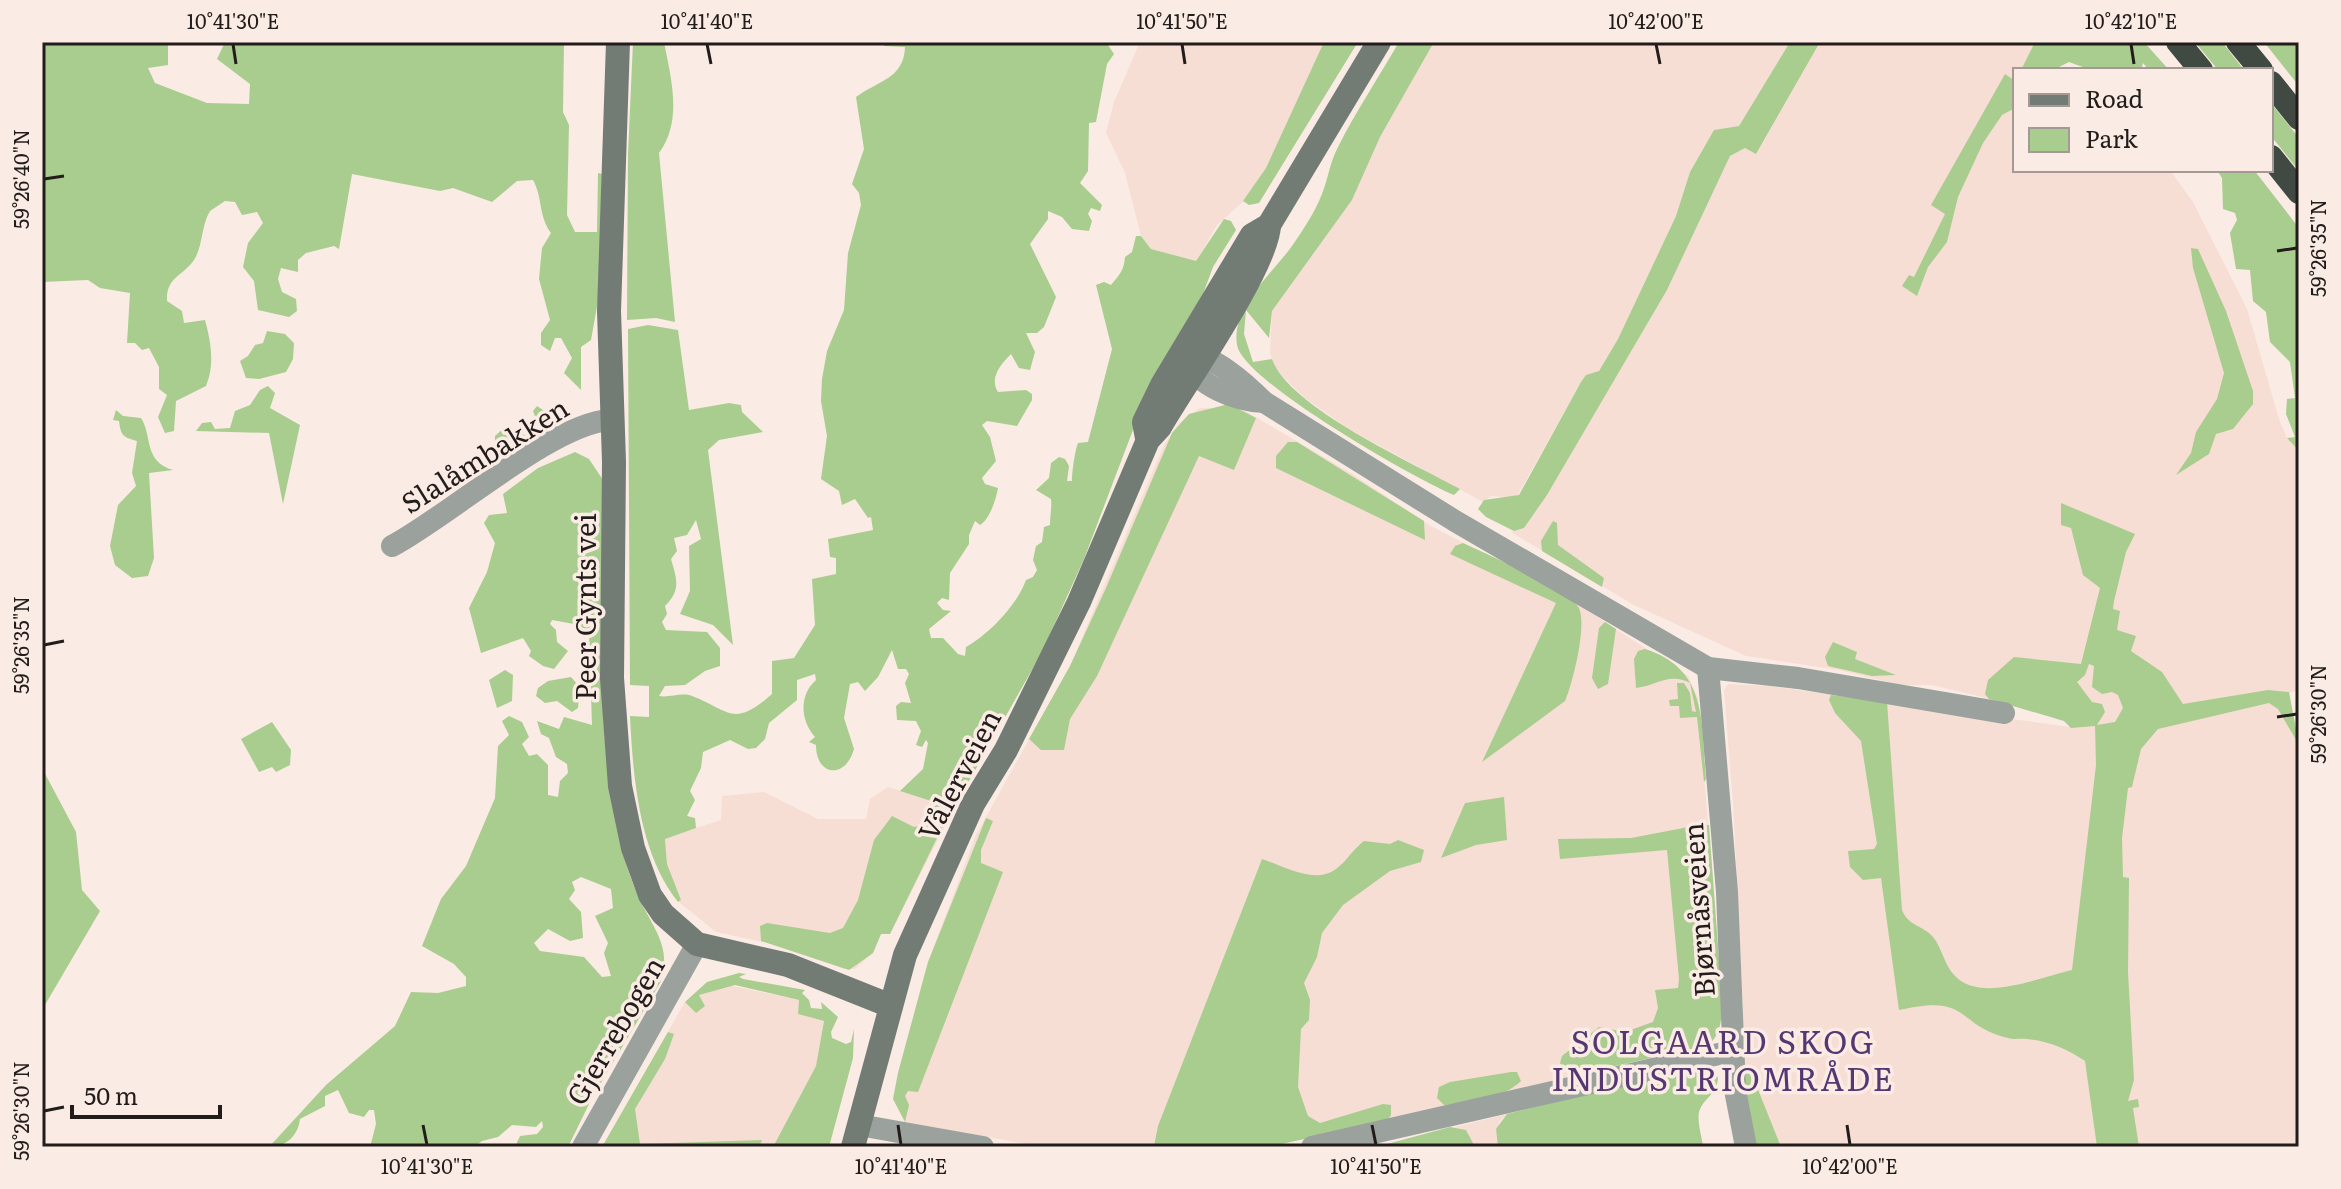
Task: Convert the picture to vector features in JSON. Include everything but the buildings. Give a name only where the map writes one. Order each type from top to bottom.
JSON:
[{"type":"highway","points":[[2178,42],[2199,68]]},
{"type":"highway","points":[[2238,42],[2259,68]]},
{"type":"highway","points":[[2273,86],[2299,118]]},
{"type":"highway","points":[[2273,160],[2299,192]]},
{"type":"street","name":"Peer Gynts vei","points":[[618,42],[609,311],[614,489],[612,678],[620,786],[633,848],[650,895],[675,927],[697,944],[788,965],[891,1006]]},
{"type":"street","name":"Vålerveien","points":[[856,1136],[905,955],[941,872],[1079,602],[1148,440],[1192,360],[1269,240],[1269,225],[1379,42]]},
{"type":"street","points":[[1192,360],[1244,402],[1264,402],[1455,521],[1708,668],[1798,678],[2004,713]]},
{"type":"street","name":"Slalåmbakken","points":[[392,546],[429,527],[512,467],[576,428],[591,421],[610,420]]},
{"type":"street","name":"Bjørnåsveien","points":[[1708,668],[1727,892],[1735,1036],[1732,1051],[1746,1147]]},
{"type":"street","name":"Gjerrebogen","points":[[583,1147],[697,944]]},
{"type":"street","points":[[1312,1147],[1732,1051]]},
{"type":"street","points":[[856,1136],[983,1147]]},
{"type":"shaded area","points":[[1140,42],[1351,42],[1245,200],[1217,225],[1196,262],[1151,249],[1141,236],[1125,173],[1106,133],[1114,102]]},
{"type":"shaded area","points":[[1434,42],[1790,42],[1739,126],[1714,130],[1690,172],[1676,216],[1618,339],[1599,371],[1581,382],[1516,498],[1491,496],[1483,502],[1349,429],[1305,398],[1276,370],[1270,353],[1272,311],[1352,200],[1380,137]]},
{"type":"shaded area","points":[[1820,42],[2035,42],[2022,68],[2013,68],[2013,172],[2171,172],[2193,202],[2247,309],[2279,419],[2287,438],[2299,451],[2299,690],[2289,693],[2299,747],[2299,1147],[1755,1147],[1741,1045],[1743,1006],[1724,690],[1728,684],[1769,686],[2070,727],[2064,721],[2032,709],[1932,685],[1900,685],[1839,670],[1746,656],[1634,605],[1511,532],[1524,528],[1547,495],[1667,290],[1730,156],[1745,148],[1757,153]]},
{"type":"shaded area","points":[[1200,408],[1242,409],[1354,475],[1429,525],[1562,594],[1688,676],[1698,698],[1722,1000],[1716,1037],[1709,1045],[1268,1147],[1043,1147],[905,1122],[893,1099],[898,1073],[928,962],[976,835],[1070,666],[1164,445],[1179,423]]},
{"type":"shaded area","points":[[888,787],[954,808],[890,934],[881,934],[873,953],[855,969],[844,969],[782,946],[716,932],[680,903],[667,864],[665,838],[721,820],[722,796],[764,792],[818,819],[866,819],[870,799]]},
{"type":"shaded area","points":[[728,985],[799,1000],[798,1014],[824,1021],[816,1066],[773,1147],[602,1147],[685,1002],[696,1013],[698,995]]},
{"type":"shaded area","points":[[1507,1114],[1499,1122],[1498,1147],[1376,1147]]},
{"type":"green space","points":[[42,42],[168,42],[168,65],[148,68],[155,83],[207,103],[249,104],[250,84],[217,59],[225,42],[564,42],[563,112],[569,125],[567,215],[575,232],[597,232],[598,173],[602,174],[601,284],[591,340],[581,347],[581,390],[564,373],[572,358],[561,338],[555,338],[550,351],[541,345],[541,333],[550,320],[539,279],[542,248],[551,233],[544,220],[533,180],[517,181],[492,202],[453,188],[440,191],[352,174],[339,249],[334,246],[306,253],[298,260],[298,272],[281,268],[278,279],[282,292],[296,299],[297,311],[289,317],[258,310],[254,281],[243,267],[248,243],[263,223],[257,212],[242,215],[235,202],[225,201],[210,211],[197,254],[172,282],[167,301],[182,311],[184,323],[205,320],[210,345],[210,370],[206,386],[176,401],[174,431],[165,433],[158,417],[167,395],[159,389],[159,367],[149,348],[142,350],[135,343],[127,343],[130,293],[100,288],[88,280],[42,282]]},
{"type":"green space","points":[[633,42],[664,42],[672,85],[671,127],[659,153],[675,322],[656,318],[627,320],[628,154]]},
{"type":"green space","points":[[884,42],[1106,42],[1114,54],[1107,64],[1096,122],[1089,123],[1088,171],[1080,183],[1102,205],[1100,211],[1091,208],[1088,214],[1092,221],[1089,231],[1072,229],[1062,217],[1048,211],[1048,219],[1030,244],[1056,297],[1044,327],[1037,333],[1026,333],[1035,352],[1030,370],[1019,368],[1011,354],[1000,367],[995,382],[998,392],[1026,390],[1032,394],[1032,400],[1017,426],[987,421],[982,425],[990,437],[996,461],[982,478],[985,484],[998,488],[996,498],[984,522],[980,525],[975,521],[969,544],[950,573],[949,600],[942,598],[937,603],[943,610],[951,611],[929,629],[931,638],[943,638],[958,654],[965,656],[966,647],[1001,618],[1026,580],[1033,577],[1037,570],[1033,560],[1036,546],[1042,542],[1044,527],[1050,525],[1051,506],[1051,499],[1036,490],[1049,478],[1051,463],[1059,457],[1065,459],[1069,466],[1067,481],[1072,481],[1078,443],[1088,442],[1112,349],[1096,285],[1104,282],[1111,285],[1122,269],[1125,257],[1132,252],[1136,236],[1141,236],[1151,249],[1196,261],[1224,219],[1231,221],[1236,230],[1213,267],[1203,294],[1136,422],[1084,559],[1042,652],[939,834],[890,934],[881,934],[873,953],[849,970],[761,941],[760,926],[767,923],[830,933],[843,928],[858,900],[874,840],[892,816],[914,827],[927,824],[931,801],[900,791],[923,769],[928,743],[926,740],[922,747],[916,745],[921,731],[916,721],[897,720],[896,706],[901,702],[911,703],[905,683],[909,674],[906,669],[898,669],[892,650],[878,677],[865,691],[858,682],[850,684],[844,718],[854,749],[845,766],[838,769],[826,768],[817,756],[816,745],[809,742],[815,737],[806,723],[804,700],[816,680],[815,674],[797,680],[797,700],[769,723],[765,739],[756,748],[748,749],[730,740],[703,752],[701,768],[690,791],[695,800],[687,816],[695,818],[696,828],[665,839],[667,864],[681,900],[678,902],[654,861],[646,838],[633,764],[630,716],[649,717],[649,686],[630,685],[628,329],[648,325],[678,330],[689,410],[729,403],[741,405],[742,412],[763,432],[719,440],[708,450],[733,645],[713,625],[680,614],[690,591],[689,546],[701,539],[696,520],[687,535],[674,538],[677,551],[671,559],[676,590],[665,606],[667,614],[662,622],[666,630],[707,632],[720,648],[720,666],[705,671],[685,685],[665,686],[659,696],[688,695],[723,711],[739,714],[759,705],[772,694],[772,661],[794,658],[815,625],[812,579],[836,574],[836,558],[830,557],[828,539],[873,530],[871,517],[868,518],[855,499],[842,505],[839,491],[821,479],[827,436],[821,401],[827,351],[844,310],[848,253],[861,205],[859,193],[852,184],[864,149],[856,97],[895,73],[905,47],[884,46]]},
{"type":"green space","points":[[1324,42],[1358,42],[1259,203],[1249,205],[1243,201],[1266,168]]},
{"type":"green space","points":[[1399,42],[1434,42],[1380,137],[1352,200],[1272,311],[1269,338],[1246,310],[1244,334],[1253,362],[1272,359],[1283,377],[1327,415],[1460,489],[1454,495],[1404,470],[1298,404],[1246,361],[1237,345],[1240,317],[1246,304],[1308,221],[1322,194],[1338,147]]},
{"type":"green space","points":[[1790,42],[1820,42],[1756,154],[1745,148],[1730,156],[1667,290],[1547,495],[1524,528],[1514,531],[1486,517],[1478,509],[1484,500],[1519,495],[1581,382],[1586,375],[1599,371],[1618,339],[1676,216],[1690,172],[1714,130],[1739,126]]},
{"type":"green space","points":[[2035,42],[2144,42],[2167,68],[2147,68],[2143,63],[2142,68],[2086,68],[2069,62],[2057,68],[2022,68]]},
{"type":"green space","points":[[2195,42],[2222,42],[2242,68],[2216,68]]},
{"type":"green space","points":[[2264,42],[2299,42],[2299,86]]},
{"type":"green space","points":[[2005,74],[2013,80],[2013,109],[2002,115],[1983,143],[1958,197],[1947,242],[1928,267],[1917,296],[1902,286],[1909,275],[1914,277],[1945,214],[1931,205]]},
{"type":"green space","points":[[2273,106],[2299,138],[2299,171],[2273,138]]},
{"type":"green space","points":[[2218,172],[2256,172],[2299,228],[2299,451],[2287,438],[2295,437],[2286,414],[2287,399],[2295,398],[2290,362],[2270,342],[2266,312],[2253,301],[2250,270],[2236,269],[2230,233],[2237,220],[2235,213],[2223,209],[2222,178]]},
{"type":"green space","points":[[2191,248],[2198,249],[2226,311],[2253,391],[2253,404],[2233,429],[2216,434],[2209,454],[2176,475],[2191,453],[2196,432],[2217,399],[2224,373],[2193,268]]},
{"type":"green space","points":[[267,331],[285,334],[294,343],[293,359],[286,372],[259,379],[246,378],[240,361],[248,356],[255,345],[263,343]]},
{"type":"green space","points":[[268,386],[275,393],[270,408],[300,425],[283,504],[269,433],[196,431],[202,423],[211,422],[215,429],[230,428],[235,411],[250,405],[260,390]]},
{"type":"green space","points":[[1229,404],[1256,418],[1234,470],[1199,456],[1097,676],[1070,719],[1064,750],[1041,750],[1029,739],[1070,666],[1172,433],[1189,414]]},
{"type":"green space","points":[[537,406],[561,422],[512,455],[495,446],[495,436],[506,426],[530,438],[541,433],[533,411]]},
{"type":"green space","points":[[116,410],[123,416],[141,418],[153,455],[173,470],[149,473],[154,558],[148,576],[132,578],[115,565],[110,546],[118,505],[136,486],[132,473],[137,441],[125,437],[119,421],[113,420]]},
{"type":"green space","points":[[1288,442],[1297,442],[1424,521],[1425,540],[1276,468],[1276,456]]},
{"type":"green space","points":[[575,452],[589,459],[603,480],[601,661],[606,751],[626,862],[663,949],[660,983],[592,1098],[568,1147],[515,1147],[520,1136],[537,1134],[543,1127],[542,1121],[536,1127],[512,1125],[498,1137],[482,1141],[474,1147],[370,1147],[376,1124],[374,1110],[369,1110],[364,1117],[349,1113],[338,1090],[325,1096],[325,1106],[300,1119],[297,1131],[290,1139],[281,1145],[269,1147],[326,1085],[395,1026],[411,992],[438,993],[466,986],[466,977],[454,964],[422,946],[441,899],[466,866],[495,798],[498,746],[509,735],[502,721],[509,716],[522,722],[529,737],[522,744],[529,756],[537,754],[548,765],[548,795],[558,797],[560,781],[568,773],[567,764],[556,757],[549,738],[541,734],[537,721],[559,729],[564,717],[592,725],[589,634],[574,624],[552,620],[550,624],[556,630],[557,642],[568,651],[554,669],[543,666],[529,656],[531,651],[523,638],[481,653],[469,608],[487,572],[495,543],[484,523],[489,515],[507,513],[503,494],[538,468]],"holes":[[[581,877],[611,889],[613,908],[595,916],[608,943],[604,953],[611,976],[602,977],[584,957],[540,951],[534,943],[548,929],[570,941],[583,938],[581,912],[569,899],[575,890],[572,882]]]},
{"type":"green space","points":[[2061,503],[2135,534],[2126,552],[2114,601],[2113,609],[2120,611],[2117,630],[2136,636],[2131,651],[2162,672],[2183,704],[2268,690],[2289,692],[2299,745],[2278,709],[2269,703],[2158,729],[2141,749],[2132,787],[2128,788],[2122,838],[2123,877],[2129,878],[2128,972],[2134,1080],[2128,1101],[2138,1099],[2139,1107],[2133,1108],[2139,1147],[2097,1147],[2085,1061],[2078,1057],[2057,1046],[2010,1039],[1991,1032],[1951,1008],[1939,1005],[1899,1010],[1881,878],[1863,880],[1850,867],[1848,851],[1874,849],[1877,844],[1861,741],[1835,713],[1829,700],[1831,695],[1887,702],[1902,910],[1908,919],[1933,937],[1954,975],[1965,983],[1994,988],[2072,970],[2096,765],[2095,726],[2071,728],[2064,721],[1989,699],[1985,694],[1988,680],[2014,657],[2081,664],[2100,588],[2083,575],[2071,528],[2061,525]],"holes":[[[2089,664],[2094,666],[2092,687],[2102,694],[2112,692],[2118,695],[2123,708],[2115,722],[2097,725],[2105,712],[2102,704],[2092,702],[2077,682],[2085,675]]]},
{"type":"green space","points":[[1553,521],[1557,523],[1558,545],[1604,578],[1602,587],[1542,551],[1541,541]]},
{"type":"green space","points":[[1463,543],[1526,572],[1560,592],[1579,608],[1581,616],[1578,654],[1565,701],[1482,762],[1556,603],[1450,554],[1455,546]]},
{"type":"green space","points":[[1605,622],[1616,629],[1608,684],[1598,689],[1592,678],[1599,628]]},
{"type":"green space","points":[[1833,642],[1857,652],[1855,659],[1896,675],[1872,676],[1828,666],[1825,657]]},
{"type":"green space","points":[[1645,649],[1666,658],[1681,670],[1690,683],[1669,679],[1636,688],[1634,659],[1638,651]]},
{"type":"green space","points":[[505,670],[513,675],[512,701],[497,708],[489,680]]},
{"type":"green space","points":[[571,677],[578,685],[573,691],[579,697],[578,708],[572,712],[557,701],[545,703],[536,696],[538,688],[548,681]]},
{"type":"green space","points":[[1677,683],[1684,683],[1690,693],[1692,711],[1696,712],[1690,683],[1701,719],[1704,782],[1697,717],[1680,718],[1679,706],[1670,706],[1669,700],[1678,699]]},
{"type":"green space","points":[[272,722],[291,750],[290,765],[276,772],[272,767],[259,772],[241,739]]},
{"type":"green space","points":[[42,768],[76,832],[82,890],[100,911],[42,1010]]},
{"type":"green space","points":[[1504,797],[1507,840],[1476,845],[1441,858],[1465,803]]},
{"type":"green space","points":[[986,818],[993,821],[981,850],[981,863],[1003,872],[918,1092],[908,1091],[905,1096],[909,1105],[905,1122],[893,1099],[898,1073],[928,962]]},
{"type":"green space","points":[[1709,825],[1722,1000],[1717,1034],[1709,1045],[1579,1074],[1566,1071],[1560,1063],[1562,1056],[1599,1027],[1625,1032],[1653,1022],[1658,1008],[1655,990],[1678,988],[1679,979],[1667,850],[1560,859],[1558,839],[1631,838]]},
{"type":"green space","points":[[1398,840],[1424,850],[1421,862],[1390,871],[1343,905],[1322,933],[1317,957],[1304,983],[1310,1000],[1309,1020],[1301,1029],[1298,1087],[1308,1116],[1320,1123],[1383,1104],[1391,1105],[1391,1115],[1387,1121],[1268,1147],[1136,1147],[1154,1146],[1158,1126],[1262,859],[1299,873],[1318,875],[1336,869],[1364,841],[1390,844]]},
{"type":"green space","points":[[746,974],[739,977],[743,979],[805,990],[802,993],[809,1000],[811,1008],[822,1009],[821,1002],[838,1017],[831,1032],[832,1038],[846,1044],[851,1042],[854,1029],[853,1058],[829,1147],[773,1147],[816,1066],[824,1021],[798,1014],[799,1000],[735,985],[699,995],[705,1006],[696,1013],[685,1002],[707,982]]},
{"type":"green space","points":[[668,1032],[674,1034],[665,1059],[635,1109],[640,1144],[762,1140],[759,1147],[602,1147]]},
{"type":"green space","points":[[1700,1067],[1718,1077],[1716,1088],[1699,1112],[1703,1147],[1498,1147],[1496,1129],[1507,1114]]},
{"type":"green space","points":[[1749,1067],[1781,1147],[1755,1147],[1742,1073]]},
{"type":"green space","points":[[1517,1072],[1521,1081],[1496,1096],[1444,1105],[1437,1098],[1439,1087],[1450,1082]]},
{"type":"green space","points":[[1450,1127],[1466,1130],[1475,1147],[1376,1147]]},
{"type":"district","name":"SOLGAARD SKOG INDUSTRIOMRÅDE","points":[[1723,1058]]}]
